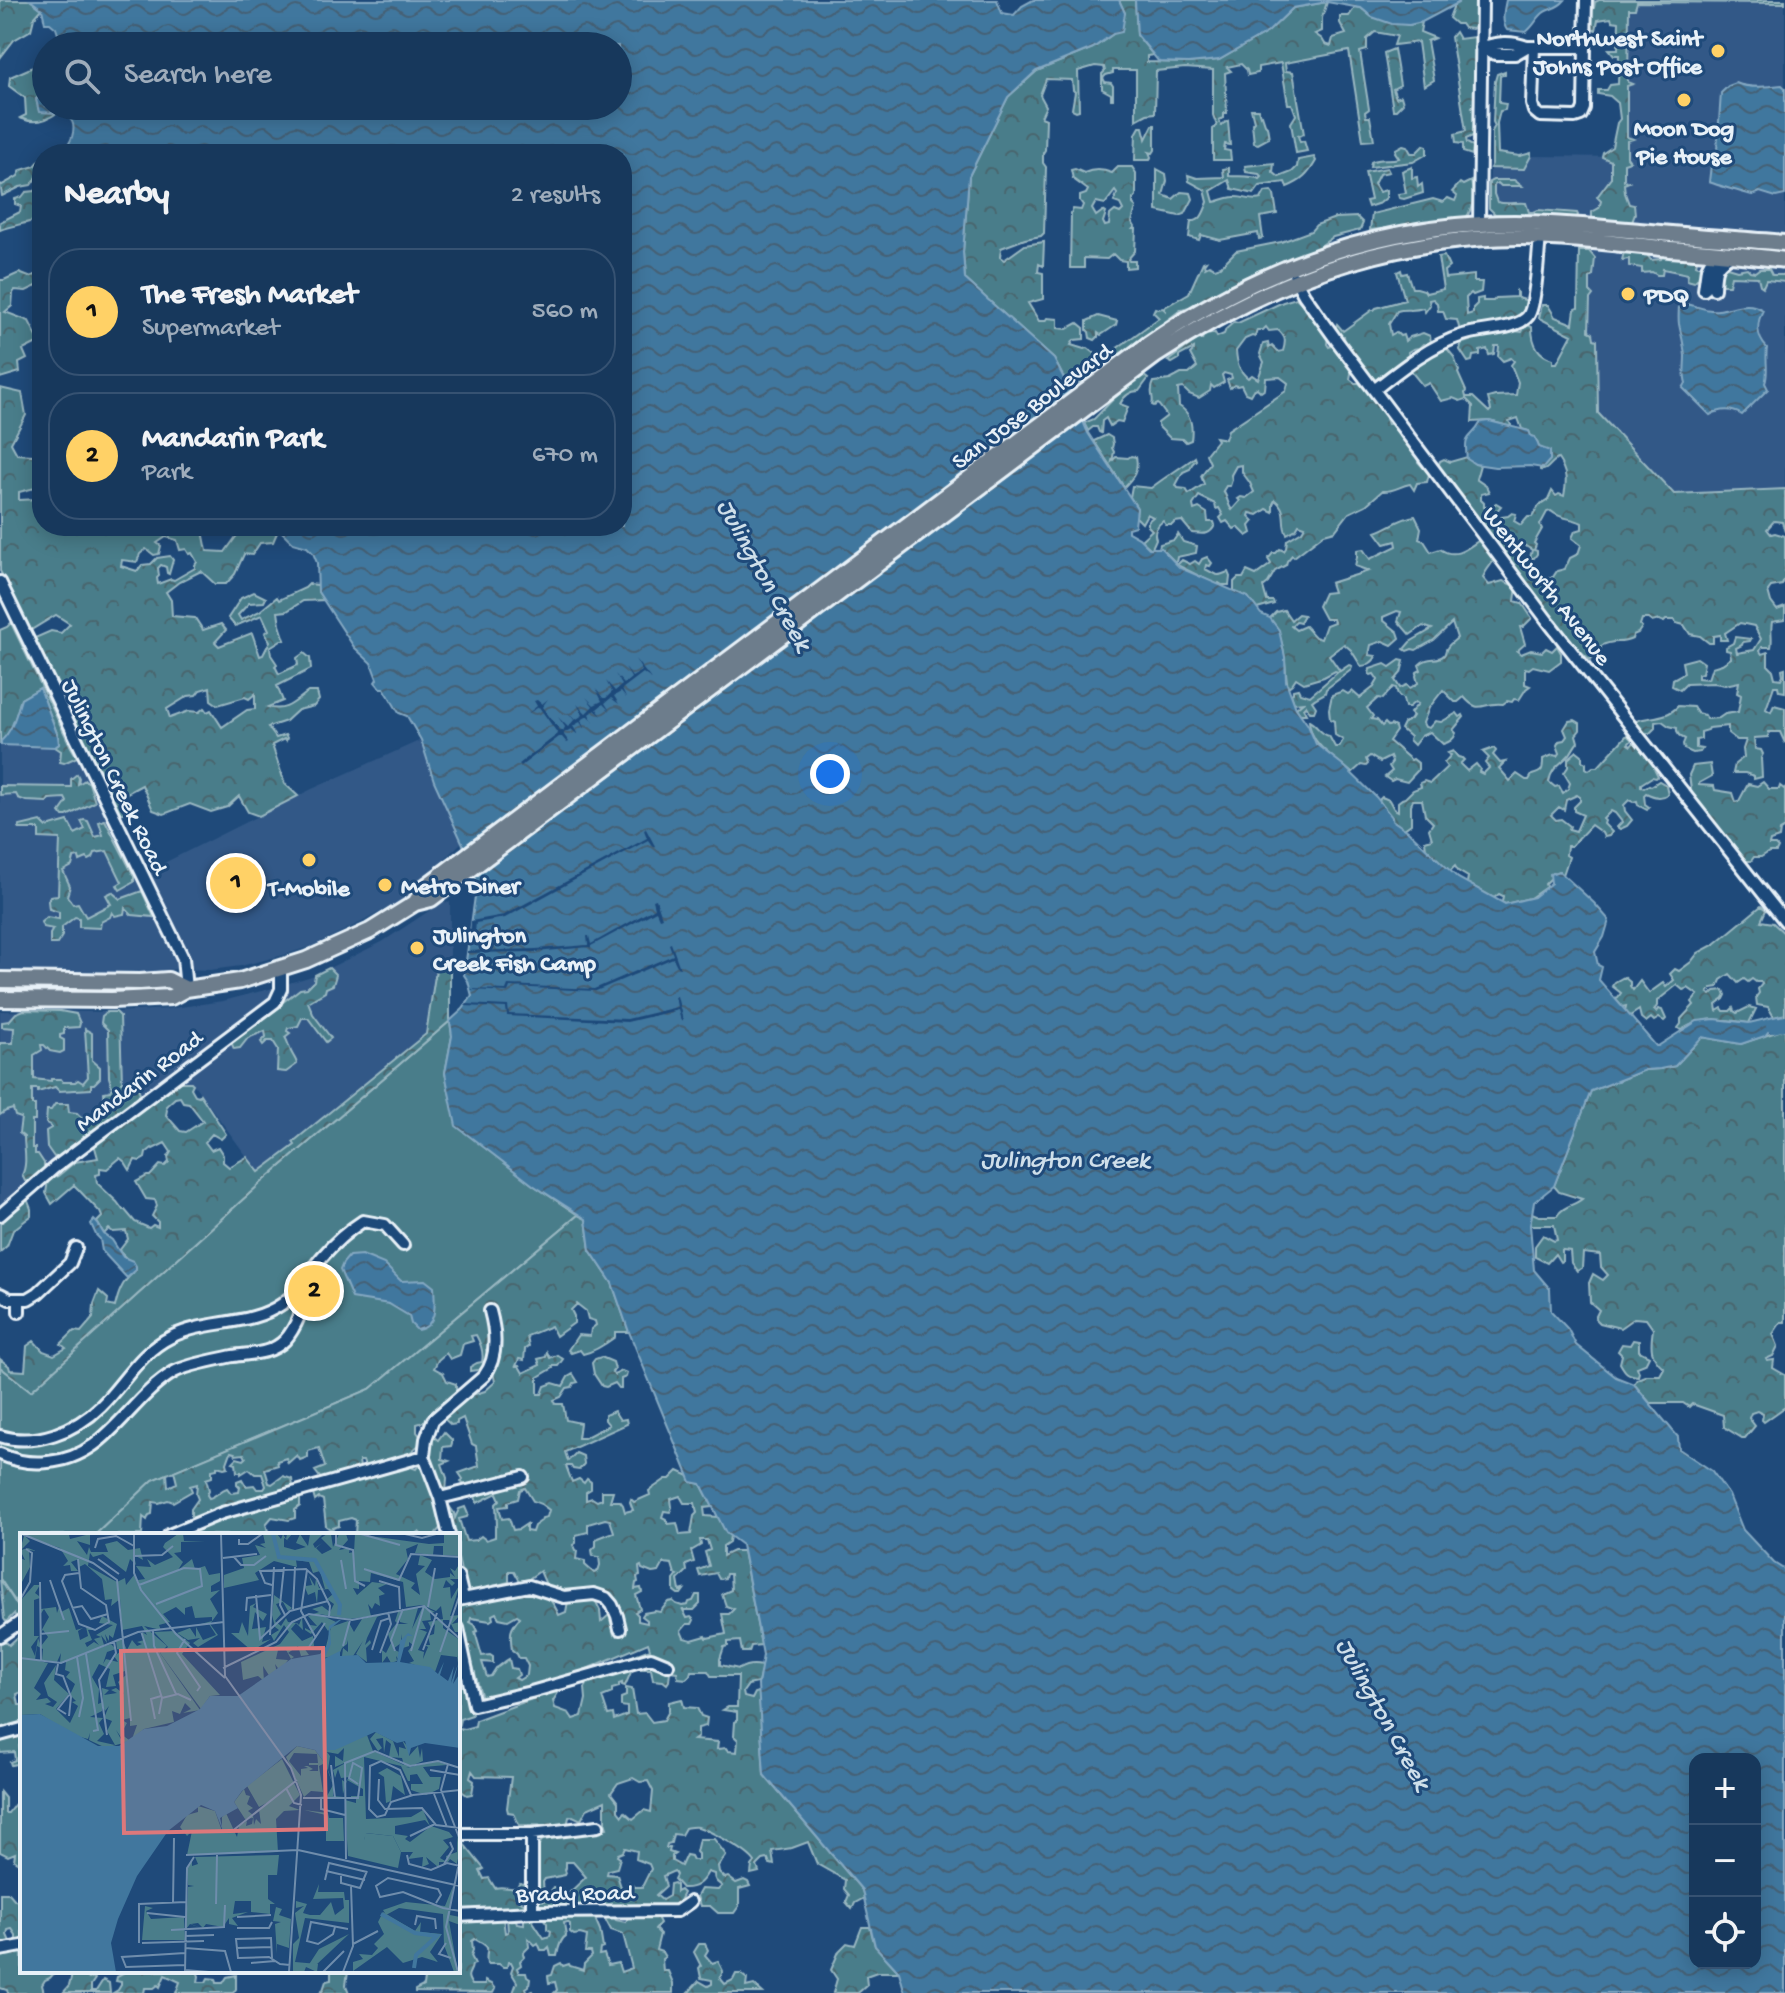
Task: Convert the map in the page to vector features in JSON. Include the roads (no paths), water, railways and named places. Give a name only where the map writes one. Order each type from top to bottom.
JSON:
[{"type":"main road","name":"San Jose Boulevard","points":[[1292,273],[1374,240],[1479,224],[1575,225],[1715,245],[1766,241],[1785,243]]},
{"type":"main road","points":[[1407,248],[1410,242],[1474,233],[1479,224]]},
{"type":"main road","points":[[1540,237],[1544,229],[1568,229],[1575,225]]},
{"type":"main road","name":"San Jose Boulevard","points":[[0,999],[84,1001],[171,997],[186,989],[240,981],[281,969],[347,943],[415,903],[431,899],[452,875],[1096,393],[1147,345],[1208,305],[1248,284],[1407,248],[1469,240],[1540,237],[1657,247],[1705,243],[1733,255],[1785,260]]},
{"type":"main road","name":"San Jose Boulevard","points":[[0,980],[168,980],[186,989]]},
{"type":"main road","points":[[84,1001],[85,982]]},
{"type":"street","points":[[1479,224],[1482,0]]},
{"type":"street","points":[[1530,47],[1534,111],[1540,116],[1581,115],[1584,108],[1586,0]]},
{"type":"street","points":[[1481,48],[1496,42],[1530,47],[1585,47]]},
{"type":"street","points":[[1374,390],[1441,344],[1465,334],[1515,324],[1526,318],[1532,306],[1540,237]]},
{"type":"street","points":[[1715,245],[1707,268],[1709,289],[1718,263],[1733,255]]},
{"type":"street","name":"Wentworth Avenue","points":[[1292,273],[1318,315],[1550,624],[1785,921]]},
{"type":"street","name":"Julington Creek Road","points":[[0,582],[183,958],[186,989]]},
{"type":"street","name":"Mandarin Road","points":[[0,1215],[54,1168],[275,1002],[281,989],[281,969]]},
{"type":"street","points":[[0,1436],[30,1440],[50,1436],[81,1421],[101,1406],[140,1360],[164,1341],[193,1328],[257,1316],[274,1309],[293,1294],[324,1254],[363,1221],[385,1225],[403,1245]]},
{"type":"street","points":[[0,1294],[10,1299],[28,1299],[38,1293],[70,1263],[76,1248]]},
{"type":"street","points":[[0,1454],[14,1460],[36,1463],[81,1454],[176,1370],[272,1349],[291,1332],[315,1265]]},
{"type":"street","points":[[19,1299],[19,1312]]},
{"type":"street","points":[[449,1533],[440,1498],[424,1456],[426,1439],[433,1420],[490,1368],[494,1350],[490,1311]]},
{"type":"street","points":[[174,1533],[222,1513],[424,1456]]},
{"type":"street","points":[[440,1498],[523,1477]]},
{"type":"street","points":[[460,1599],[529,1586],[557,1597],[602,1595],[612,1605],[620,1629]]},
{"type":"street","points":[[0,1636],[20,1622]]},
{"type":"street","points":[[460,1638],[474,1705],[651,1658],[668,1665]]},
{"type":"street","points":[[0,1735],[20,1730]]},
{"type":"street","points":[[460,1834],[532,1834],[598,1826]]},
{"type":"street","points":[[532,1834],[532,1912]]},
{"type":"street","name":"Brady Road","points":[[460,1916],[677,1911],[690,1902]]},
{"type":"street","points":[[0,1950],[20,1946]]},
{"type":"water","name":"Julington Creek","points":[[30,0],[997,0],[1002,13],[1014,15],[1033,0],[1119,0],[1125,13],[1122,32],[1113,34],[1093,48],[1036,71],[1008,97],[969,176],[963,252],[965,279],[1054,359],[1088,433],[1137,508],[1135,526],[1128,528],[1128,532],[1149,548],[1161,548],[1180,568],[1248,597],[1261,614],[1270,618],[1279,630],[1286,681],[1296,708],[1316,744],[1343,765],[1376,797],[1392,820],[1458,878],[1505,904],[1534,897],[1551,883],[1550,874],[1559,871],[1594,903],[1609,920],[1595,952],[1598,965],[1602,967],[1599,980],[1656,1046],[1697,1021],[1715,1019],[1749,1023],[1782,1015],[1765,1036],[1741,1044],[1702,1037],[1675,1066],[1645,1070],[1591,1091],[1554,1186],[1534,1202],[1530,1225],[1534,1270],[1550,1289],[1551,1311],[1568,1329],[1576,1345],[1616,1377],[1634,1384],[1678,1437],[1679,1449],[1712,1471],[1729,1495],[1743,1530],[1774,1563],[1785,1570],[1785,1993],[905,1993],[899,1972],[875,1946],[862,1890],[764,1775],[758,1685],[763,1655],[742,1545],[726,1533],[701,1484],[691,1482],[612,1283],[590,1250],[586,1219],[533,1185],[456,1126],[445,1073],[452,1036],[450,1021],[472,996],[464,975],[477,882],[434,781],[421,740],[407,716],[399,713],[384,688],[375,682],[377,679],[371,663],[354,647],[318,592],[317,563],[313,553],[286,536],[632,536],[632,144],[68,144],[74,129],[70,120],[632,120],[632,32],[57,32],[50,23],[45,23],[42,9]]},
{"type":"water","points":[[1135,0],[1459,0],[1422,22],[1409,25],[1392,24],[1372,17],[1361,8],[1327,2],[1293,8],[1268,32],[1219,60],[1188,63],[1159,62],[1137,35]]},
{"type":"water","points":[[1506,0],[1565,0],[1544,13],[1526,32],[1507,30],[1505,27]]},
{"type":"water","points":[[1736,83],[1753,87],[1782,85],[1785,88],[1785,195],[1776,197],[1760,192],[1753,195],[1709,182],[1712,156],[1717,150],[1721,93]]},
{"type":"water","points":[[1679,303],[1713,310],[1746,305],[1763,310],[1758,330],[1767,348],[1765,383],[1768,389],[1742,415],[1726,410],[1710,415],[1683,388],[1686,383],[1685,356]]},
{"type":"water","points":[[1489,421],[1529,431],[1539,447],[1550,451],[1550,460],[1543,468],[1495,467],[1475,464],[1467,459],[1467,440],[1481,422]]},
{"type":"water","points":[[40,688],[59,744],[55,747],[1,745],[14,722],[21,699]]},
{"type":"water","points":[[94,1220],[123,1257],[133,1261],[136,1266],[127,1278],[102,1251],[100,1239],[91,1224]]},
{"type":"water","points":[[362,1255],[384,1264],[401,1281],[425,1280],[434,1287],[434,1314],[429,1324],[417,1330],[409,1316],[389,1304],[352,1298],[340,1270],[349,1256]]},
{"type":"waterway","points":[[1773,1026],[1785,1023]]},
{"type":"place","name":"Northwest Saint Johns Post Office","points":[[1718,51]]},
{"type":"place","name":"Moon Dog Pie House","points":[[1684,100]]},
{"type":"place","name":"PDQ","points":[[1628,294]]},
{"type":"place","name":"T-Mobile","points":[[309,860]]},
{"type":"place","name":"The Fresh Market","points":[[236,883]]},
{"type":"place","name":"Metro Diner","points":[[385,885]]},
{"type":"place","name":"Julington Creek Fish Camp","points":[[417,948]]},
{"type":"place","name":"Mandarin Park","points":[[314,1291]]}]
